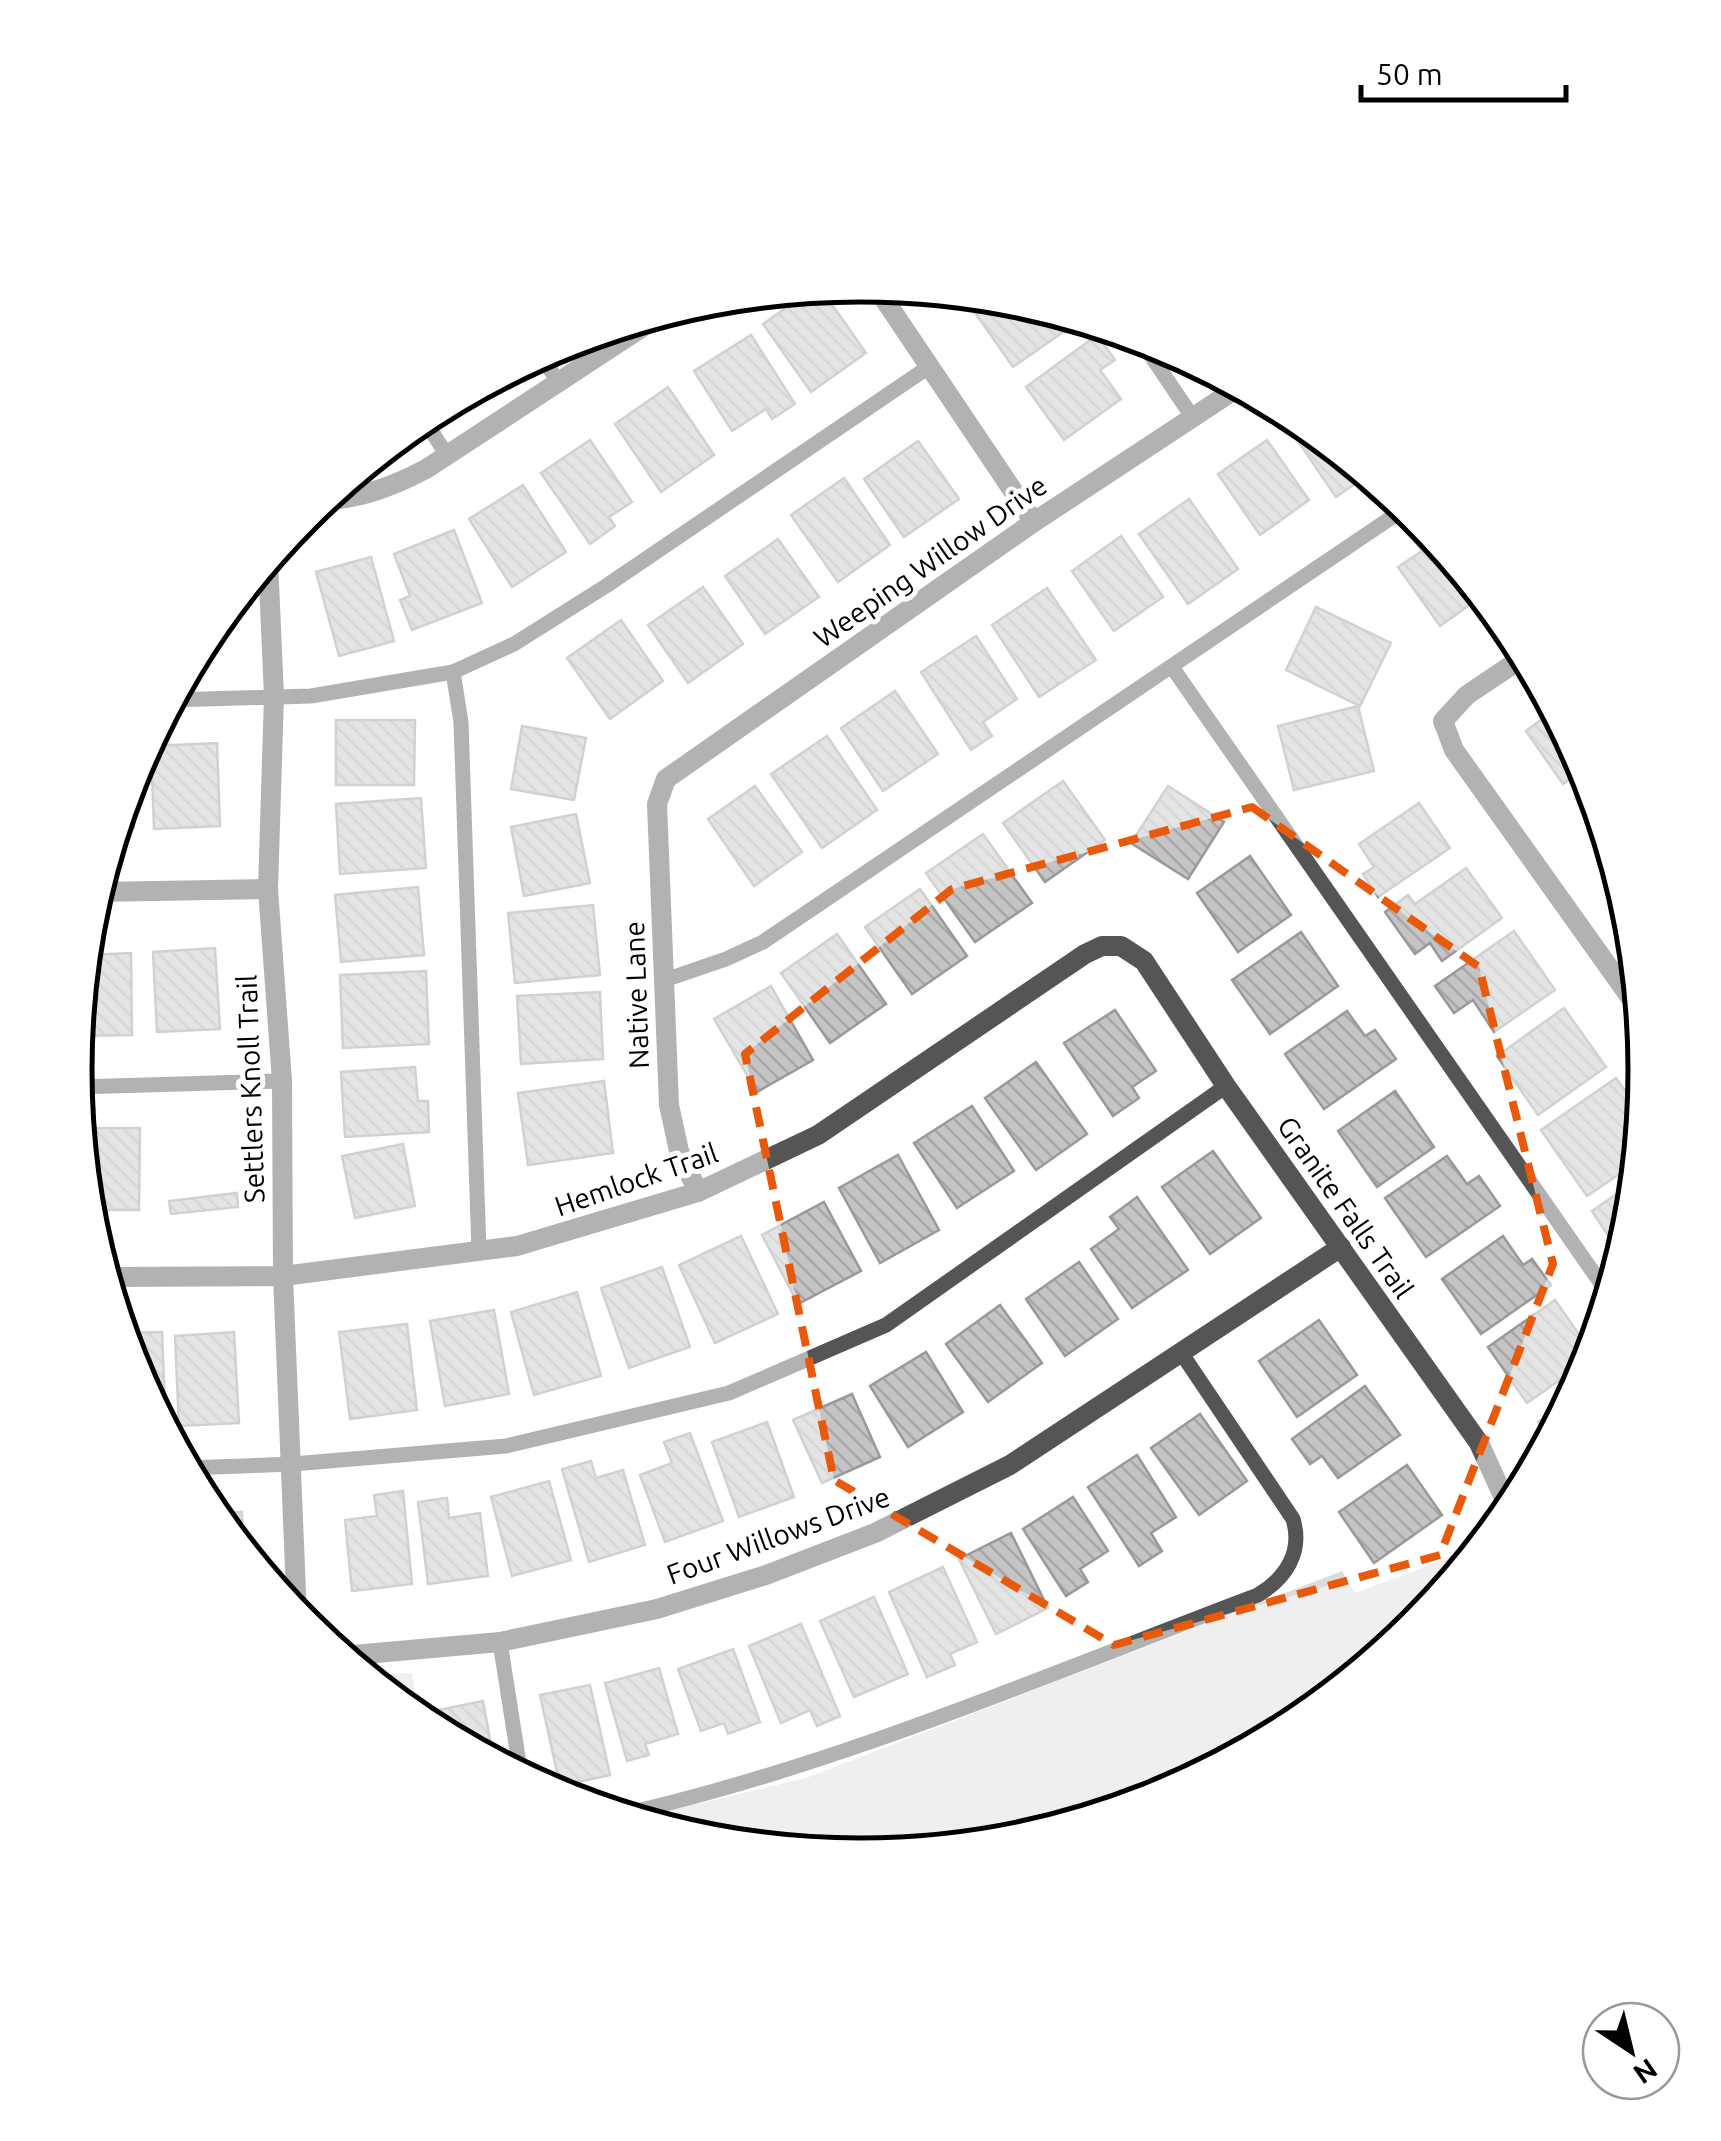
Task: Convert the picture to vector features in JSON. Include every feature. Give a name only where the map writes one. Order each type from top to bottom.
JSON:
[{"type":"street","points":[[888,303],[1034,522]]},
{"type":"street","points":[[348,499],[398,484],[448,456],[625,340]]},
{"type":"street","name":"Weeping Willow Drive","points":[[661,790],[676,770],[1034,522],[1226,396]]},
{"type":"street","name":"Settlers Knoll Trail","points":[[269,581],[274,696],[268,889],[282,1081],[283,1276],[296,1592]]},
{"type":"street","points":[[1512,665],[1467,695],[1443,721],[1454,750],[1624,988]]},
{"type":"street","name":"Native Lane","points":[[661,790],[657,804],[669,1105],[679,1150],[698,1192]]},
{"type":"street","points":[[114,892],[268,889]]},
{"type":"street","name":"Hemlock Trail","points":[[121,1277],[283,1276],[479,1252],[517,1246],[698,1192],[818,1135],[1085,954],[1102,946],[1121,946]]},
{"type":"street","name":"Granite Falls Trail","points":[[1121,946],[1144,961],[1226,1086],[1479,1443],[1502,1493]]},
{"type":"street","name":"Four Willows Drive","points":[[362,1654],[500,1642],[657,1609],[875,1534],[1010,1465],[1341,1247]]},
{"type":"lane","points":[[1155,361],[1193,418]]},
{"type":"lane","points":[[188,699],[311,696],[453,672],[514,644],[606,586],[930,366]]},
{"type":"lane","points":[[549,369],[560,384]]},
{"type":"lane","points":[[433,433],[448,456]]},
{"type":"lane","points":[[662,981],[763,942],[1393,517]]},
{"type":"lane","points":[[1172,667],[1599,1280]]},
{"type":"lane","points":[[453,672],[461,722],[479,1252]]},
{"type":"lane","points":[[93,1087],[282,1081]]},
{"type":"lane","points":[[203,1467],[506,1446],[729,1393],[886,1326],[1226,1086]]},
{"type":"lane","points":[[648,1808],[817,1761],[1258,1595],[1281,1580],[1293,1559],[1293,1519],[1182,1354]]},
{"type":"lane","points":[[500,1642],[518,1758]]},
{"type":"highlighted area","points":[[1252,807],[1479,967],[1553,1264],[1440,1555],[1114,1645],[834,1480],[745,1054],[952,889]]},
{"type":"shaded area","points":[[1456,1555],[1404,1614],[1367,1648],[1287,1709],[1200,1759],[1107,1798],[1010,1824],[911,1837],[810,1837],[760,1832],[663,1812],[806,1778],[1342,1571],[1355,1593]]},
{"type":"shaded area","points":[[412,1673],[415,1696],[393,1680],[386,1674]]},
{"type":"building","points":[[831,303],[866,353],[811,392],[763,324],[788,306]]},
{"type":"building","points":[[974,311],[1065,331],[1013,367]]},
{"type":"building","points":[[751,335],[795,404],[772,419],[766,409],[732,431],[694,371]]},
{"type":"building","points":[[1092,339],[1102,341],[1115,360],[1100,370],[1121,399],[1064,440],[1026,387]]},
{"type":"building","points":[[668,387],[714,455],[661,492],[615,424]]},
{"type":"building","points":[[1296,438],[1356,484],[1336,497]]},
{"type":"building","points":[[590,440],[632,502],[609,517],[615,526],[590,544],[541,473]]},
{"type":"building","points":[[1267,440],[1309,500],[1260,535],[1218,474]]},
{"type":"building","points":[[918,441],[959,499],[904,537],[864,479]]},
{"type":"building","points":[[844,478],[890,545],[838,582],[791,515]]},
{"type":"building","points":[[523,485],[566,552],[512,587],[469,519]]},
{"type":"building","points":[[1189,499],[1238,569],[1188,604],[1139,534]]},
{"type":"building","points":[[454,530],[482,603],[412,630],[400,600],[410,596],[394,554]]},
{"type":"building","points":[[1121,536],[1163,597],[1114,631],[1072,571]]},
{"type":"building","points":[[778,539],[819,597],[765,634],[725,576]]},
{"type":"building","points":[[1415,542],[1471,604],[1440,626],[1398,567],[1422,551]]},
{"type":"building","points":[[371,557],[394,641],[339,656],[316,572]]},
{"type":"building","points":[[703,587],[743,644],[688,683],[648,625]]},
{"type":"building","points":[[1047,588],[1096,660],[1039,697],[992,625]]},
{"type":"building","points":[[1316,607],[1391,643],[1360,706],[1286,670]]},
{"type":"building","points":[[621,620],[663,681],[610,719],[567,658]]},
{"type":"building","points":[[976,636],[1017,699],[983,722],[992,736],[971,750],[921,672]]},
{"type":"building","points":[[895,691],[938,754],[883,791],[841,728]]},
{"type":"building","points":[[1358,706],[1374,771],[1294,790],[1278,726]]},
{"type":"building","points":[[1543,719],[1571,778],[1563,784],[1526,731]]},
{"type":"building","points":[[336,720],[415,720],[414,785],[336,785]]},
{"type":"building","points":[[522,726],[586,738],[574,800],[511,789]]},
{"type":"building","points":[[827,736],[877,810],[822,848],[771,774]]},
{"type":"building","points":[[217,743],[220,826],[154,829],[152,775],[165,745]]},
{"type":"building","points":[[1063,781],[1105,840],[1045,882],[1003,823]]},
{"type":"building","points":[[755,786],[802,852],[754,886],[708,819]]},
{"type":"building","points":[[1168,786],[1224,822],[1188,879],[1131,843]]},
{"type":"building","points":[[421,798],[426,868],[340,874],[336,804]]},
{"type":"building","points":[[1419,803],[1450,848],[1378,897],[1363,874],[1374,867],[1359,844]]},
{"type":"building","points":[[576,814],[590,883],[524,896],[511,827]]},
{"type":"building","points":[[983,834],[1032,903],[975,942],[926,873]]},
{"type":"building","points":[[1250,856],[1291,915],[1238,952],[1197,893]]},
{"type":"building","points":[[1466,868],[1502,918],[1442,961],[1430,943],[1415,954],[1385,912],[1408,895],[1415,904]]},
{"type":"building","points":[[418,887],[424,955],[341,962],[335,895]]},
{"type":"building","points":[[920,889],[967,956],[912,994],[865,927]]},
{"type":"building","points":[[593,905],[600,975],[515,983],[508,913]]},
{"type":"building","points":[[1514,931],[1555,990],[1494,1032],[1473,1000],[1454,1013],[1435,986]]},
{"type":"building","points":[[1301,932],[1338,986],[1270,1034],[1232,980]]},
{"type":"building","points":[[837,934],[886,1004],[830,1043],[781,973]]},
{"type":"building","points":[[215,948],[220,1029],[157,1032],[153,952]]},
{"type":"building","points":[[131,953],[132,1035],[93,1036],[102,954]]},
{"type":"building","points":[[426,971],[429,1044],[343,1048],[340,975]]},
{"type":"building","points":[[771,986],[813,1060],[757,1092],[714,1019]]},
{"type":"building","points":[[600,992],[603,1059],[521,1064],[517,996]]},
{"type":"building","points":[[1564,1008],[1606,1067],[1538,1115],[1497,1056]]},
{"type":"building","points":[[1115,1010],[1156,1071],[1132,1087],[1139,1098],[1113,1116],[1064,1043]]},
{"type":"building","points":[[1347,1011],[1365,1036],[1375,1030],[1396,1059],[1324,1109],[1285,1054]]},
{"type":"building","points":[[1036,1062],[1087,1134],[1036,1170],[985,1098]]},
{"type":"building","points":[[415,1067],[418,1101],[428,1101],[429,1132],[345,1137],[341,1072]]},
{"type":"building","points":[[1616,1078],[1628,1094],[1622,1172],[1587,1196],[1541,1130]]},
{"type":"building","points":[[604,1081],[613,1153],[528,1165],[518,1093]]},
{"type":"building","points":[[1395,1091],[1434,1147],[1377,1187],[1338,1131]]},
{"type":"building","points":[[972,1106],[1014,1171],[957,1208],[914,1143]]},
{"type":"building","points":[[95,1128],[140,1128],[139,1210],[105,1210]]},
{"type":"building","points":[[403,1144],[415,1206],[355,1218],[342,1156]]},
{"type":"building","points":[[1213,1151],[1261,1218],[1210,1254],[1162,1187]]},
{"type":"building","points":[[898,1155],[939,1230],[880,1263],[839,1188]]},
{"type":"building","points":[[1447,1156],[1467,1184],[1479,1176],[1500,1206],[1426,1257],[1385,1198]]},
{"type":"building","points":[[237,1193],[238,1207],[171,1214],[169,1201]]},
{"type":"building","points":[[1618,1193],[1609,1237],[1592,1211]]},
{"type":"building","points":[[1137,1197],[1188,1270],[1132,1308],[1091,1249],[1119,1229],[1110,1217]]},
{"type":"building","points":[[824,1202],[861,1271],[798,1304],[762,1235]]},
{"type":"building","points":[[741,1236],[778,1314],[715,1343],[679,1265]]},
{"type":"building","points":[[1503,1236],[1523,1265],[1532,1259],[1551,1285],[1481,1334],[1442,1279]]},
{"type":"building","points":[[1079,1262],[1118,1319],[1065,1356],[1026,1299]]},
{"type":"building","points":[[662,1267],[690,1347],[629,1368],[601,1288]]},
{"type":"building","points":[[577,1292],[601,1376],[534,1395],[511,1312]]},
{"type":"building","points":[[1555,1300],[1581,1337],[1564,1377],[1527,1403],[1488,1347]]},
{"type":"building","points":[[1000,1305],[1042,1363],[988,1402],[946,1344]]},
{"type":"building","points":[[494,1310],[509,1394],[445,1406],[430,1321]]},
{"type":"building","points":[[1319,1320],[1357,1375],[1297,1417],[1259,1361]]},
{"type":"building","points":[[407,1324],[417,1410],[350,1419],[339,1332]]},
{"type":"building","points":[[162,1332],[165,1394],[151,1364],[139,1333]]},
{"type":"building","points":[[234,1332],[239,1423],[180,1426],[175,1336]]},
{"type":"building","points":[[926,1352],[963,1412],[908,1447],[870,1386]]},
{"type":"building","points":[[1365,1386],[1400,1435],[1338,1478],[1322,1456],[1310,1464],[1292,1439]]},
{"type":"building","points":[[852,1394],[880,1457],[822,1483],[793,1420]]},
{"type":"building","points":[[1200,1414],[1247,1481],[1199,1515],[1151,1448]]},
{"type":"building","points":[[767,1422],[794,1497],[739,1517],[712,1442]]},
{"type":"building","points":[[690,1433],[723,1521],[665,1542],[640,1475],[672,1463],[664,1442]]},
{"type":"building","points":[[1137,1455],[1176,1517],[1151,1533],[1162,1551],[1139,1566],[1088,1487]]},
{"type":"building","points":[[591,1461],[596,1478],[623,1470],[645,1545],[589,1562],[562,1469]]},
{"type":"building","points":[[1407,1465],[1442,1515],[1374,1563],[1339,1512]]},
{"type":"building","points":[[549,1481],[571,1560],[512,1576],[491,1497]]},
{"type":"building","points":[[403,1491],[412,1584],[352,1591],[345,1520],[377,1516],[374,1495]]},
{"type":"building","points":[[1073,1497],[1108,1551],[1080,1569],[1088,1582],[1066,1596],[1023,1529]]},
{"type":"building","points":[[447,1498],[449,1518],[480,1513],[488,1576],[428,1584],[418,1502]]},
{"type":"building","points":[[233,1512],[242,1512],[242,1526]]},
{"type":"building","points":[[1011,1533],[1048,1608],[996,1634],[959,1559]]},
{"type":"building","points":[[943,1567],[977,1642],[950,1654],[955,1665],[927,1677],[889,1592]]},
{"type":"building","points":[[874,1597],[908,1674],[854,1697],[820,1621]]},
{"type":"building","points":[[801,1624],[840,1716],[817,1726],[810,1710],[781,1723],[749,1646]]},
{"type":"building","points":[[733,1649],[760,1722],[728,1734],[724,1723],[701,1731],[678,1669]]},
{"type":"building","points":[[659,1668],[678,1734],[645,1744],[649,1755],[627,1761],[605,1683]]},
{"type":"building","points":[[590,1685],[610,1775],[574,1783],[558,1776],[540,1695]]},
{"type":"building","points":[[483,1701],[491,1744],[476,1736],[436,1711]]}]
